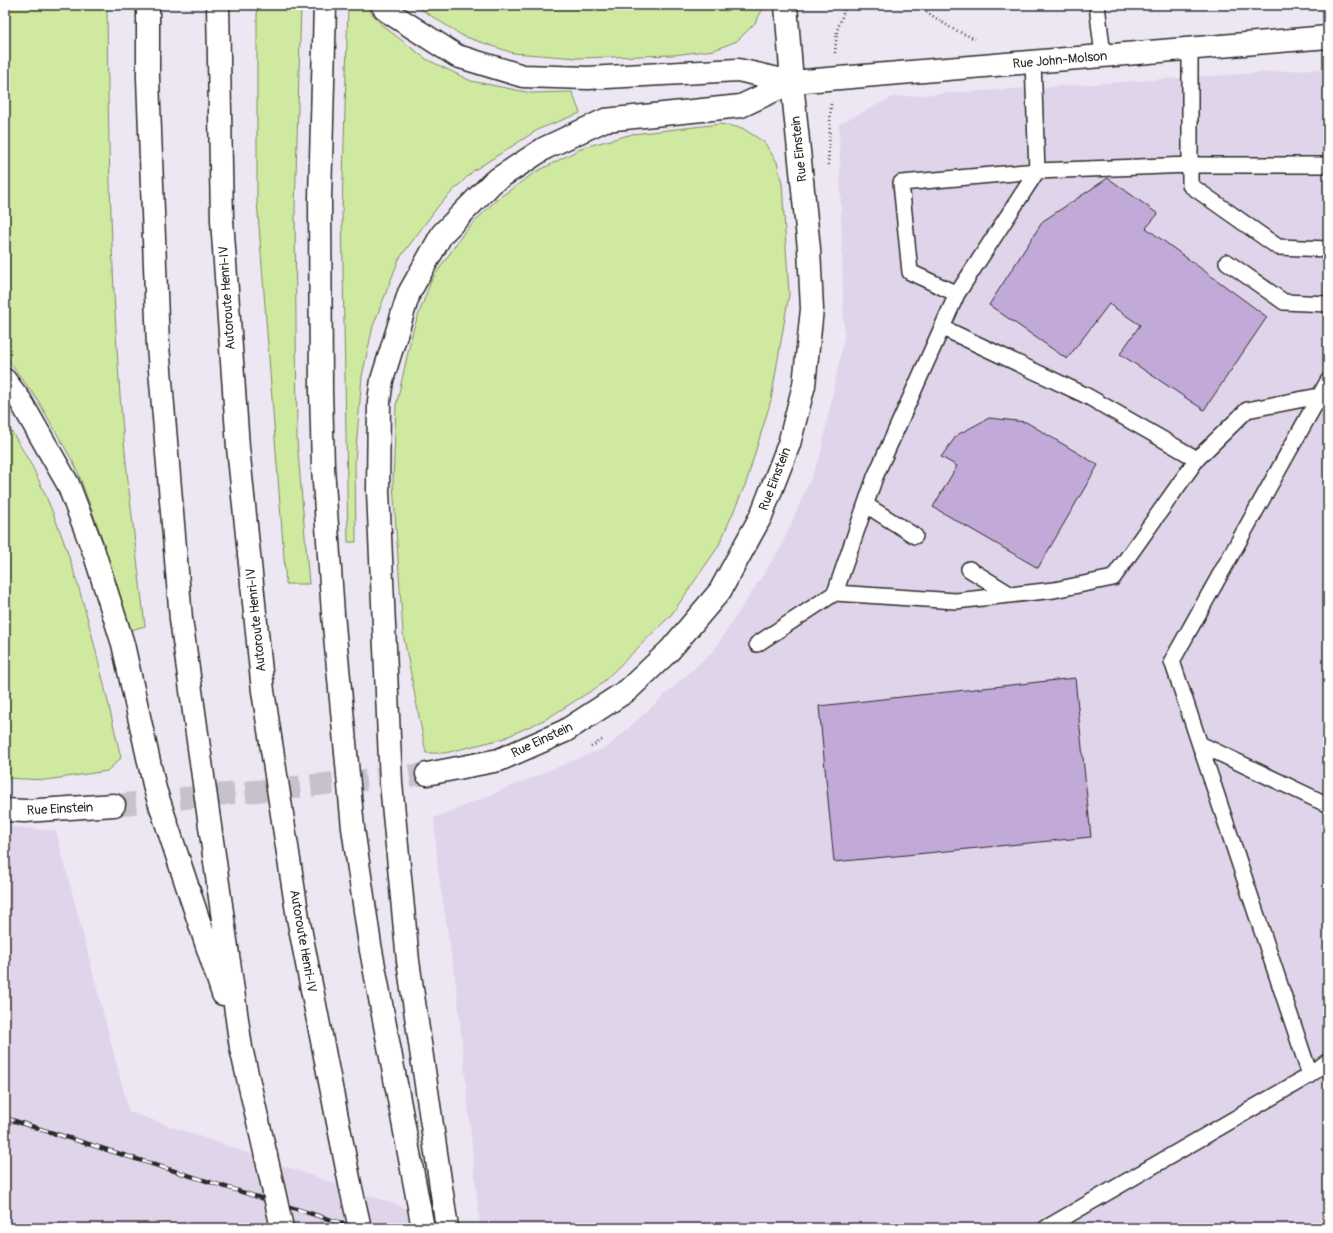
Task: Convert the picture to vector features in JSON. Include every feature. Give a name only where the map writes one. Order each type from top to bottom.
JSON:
[{"type":"main road","points":[[148,5],[148,78],[158,346],[181,619],[241,1048],[282,1228]]},
{"type":"main road","name":"Autoroute Henri-IV","points":[[218,5],[222,220],[238,446],[263,691],[298,918],[360,1228]]},
{"type":"main road","points":[[382,5],[387,11],[457,56],[522,76],[588,78],[738,70],[792,82]]},
{"type":"main road","name":"Rue Einstein","points":[[427,774],[499,760],[566,731],[628,690],[670,650],[720,591],[761,516],[789,444],[804,385],[812,309],[810,250],[792,82],[786,5]]},
{"type":"main road","points":[[325,7],[320,198],[321,391],[323,467],[333,614],[355,844],[371,952],[421,1220]]},
{"type":"main road","name":"Rue John-Molson","points":[[792,82],[1328,37]]},
{"type":"main road","points":[[445,1220],[408,961],[391,783],[378,490],[379,401],[382,380],[409,293],[416,280],[442,234],[493,182],[545,148],[605,120],[741,106],[792,82]]},
{"type":"main road","points":[[5,380],[20,400],[68,484],[94,552],[123,644],[155,789],[241,1048]]},
{"type":"main road","name":"Rue Einstein","points":[[5,810],[25,811],[114,805]]},
{"type":"lane","points":[[1097,5],[1103,56]]},
{"type":"lane","points":[[1190,49],[1190,185],[1278,247],[1328,249]]},
{"type":"lane","points":[[835,593],[875,477],[958,294],[1037,171],[1033,62]]},
{"type":"lane","points":[[958,294],[910,272],[901,183],[1037,171],[1190,165],[1328,165]]},
{"type":"lane","points":[[1227,262],[1284,302],[1328,304]]},
{"type":"lane","points":[[943,328],[1087,396],[1198,459]]},
{"type":"lane","points":[[1310,1075],[1172,661],[1318,396],[1328,381]]},
{"type":"lane","points":[[757,644],[835,593],[956,601],[1054,590],[1113,578],[1198,459],[1247,410],[1318,396]]},
{"type":"lane","points":[[866,505],[915,536]]},
{"type":"lane","points":[[969,569],[1011,595]]},
{"type":"lane","points":[[1200,744],[1328,804]]},
{"type":"lane","points":[[1046,1228],[1310,1075],[1328,1060]]},
{"type":"path","points":[[836,38],[846,5]]},
{"type":"path","points":[[828,169],[829,130]]},
{"type":"path","points":[[587,749],[606,737]]},
{"type":"shaded area","points":[[1328,68],[1328,1228],[480,1228],[457,991],[438,871],[434,818],[609,746],[714,650],[780,549],[820,457],[844,337],[839,124],[893,97]]},
{"type":"shaded area","points":[[5,826],[56,831],[129,1112],[463,1228],[181,1228],[158,1221],[159,1228],[5,1228]]},
{"type":"green space","points":[[8,5],[107,5],[110,200],[114,298],[125,454],[145,626],[131,630],[102,538],[76,467],[37,399],[5,356],[5,8]]},
{"type":"green space","points":[[257,5],[301,5],[295,208],[297,440],[309,584],[286,584],[257,200]]},
{"type":"green space","points":[[348,5],[364,5],[383,26],[426,59],[471,81],[531,93],[572,92],[580,113],[539,129],[473,171],[439,205],[399,259],[373,326],[362,376],[355,460],[356,542],[348,542],[342,212]]},
{"type":"green space","points":[[414,5],[765,5],[755,23],[737,41],[714,50],[673,55],[578,58],[513,53],[463,36]]},
{"type":"green space","points":[[720,124],[742,128],[764,142],[777,162],[782,184],[789,294],[771,400],[746,483],[718,547],[671,615],[599,686],[546,719],[502,739],[445,753],[426,753],[403,633],[393,483],[396,406],[413,330],[431,281],[463,234],[496,200],[534,173],[584,147],[633,134]]},
{"type":"green space","points":[[5,420],[39,481],[66,548],[77,582],[96,652],[121,758],[107,771],[46,780],[5,778]]},
{"type":"building","points":[[1108,178],[1158,214],[1146,228],[1267,317],[1204,410],[1120,354],[1140,325],[1109,304],[1067,359],[989,305],[1043,221]]},
{"type":"building","points":[[989,418],[1026,422],[1098,465],[1038,568],[933,507],[957,466],[941,457],[957,435]]},
{"type":"building","points":[[1075,678],[1091,837],[834,862],[819,706]]},
{"type":"tunnel","points":[[114,805],[427,774]]},
{"type":"railway","points":[[5,1118],[357,1228]]}]
